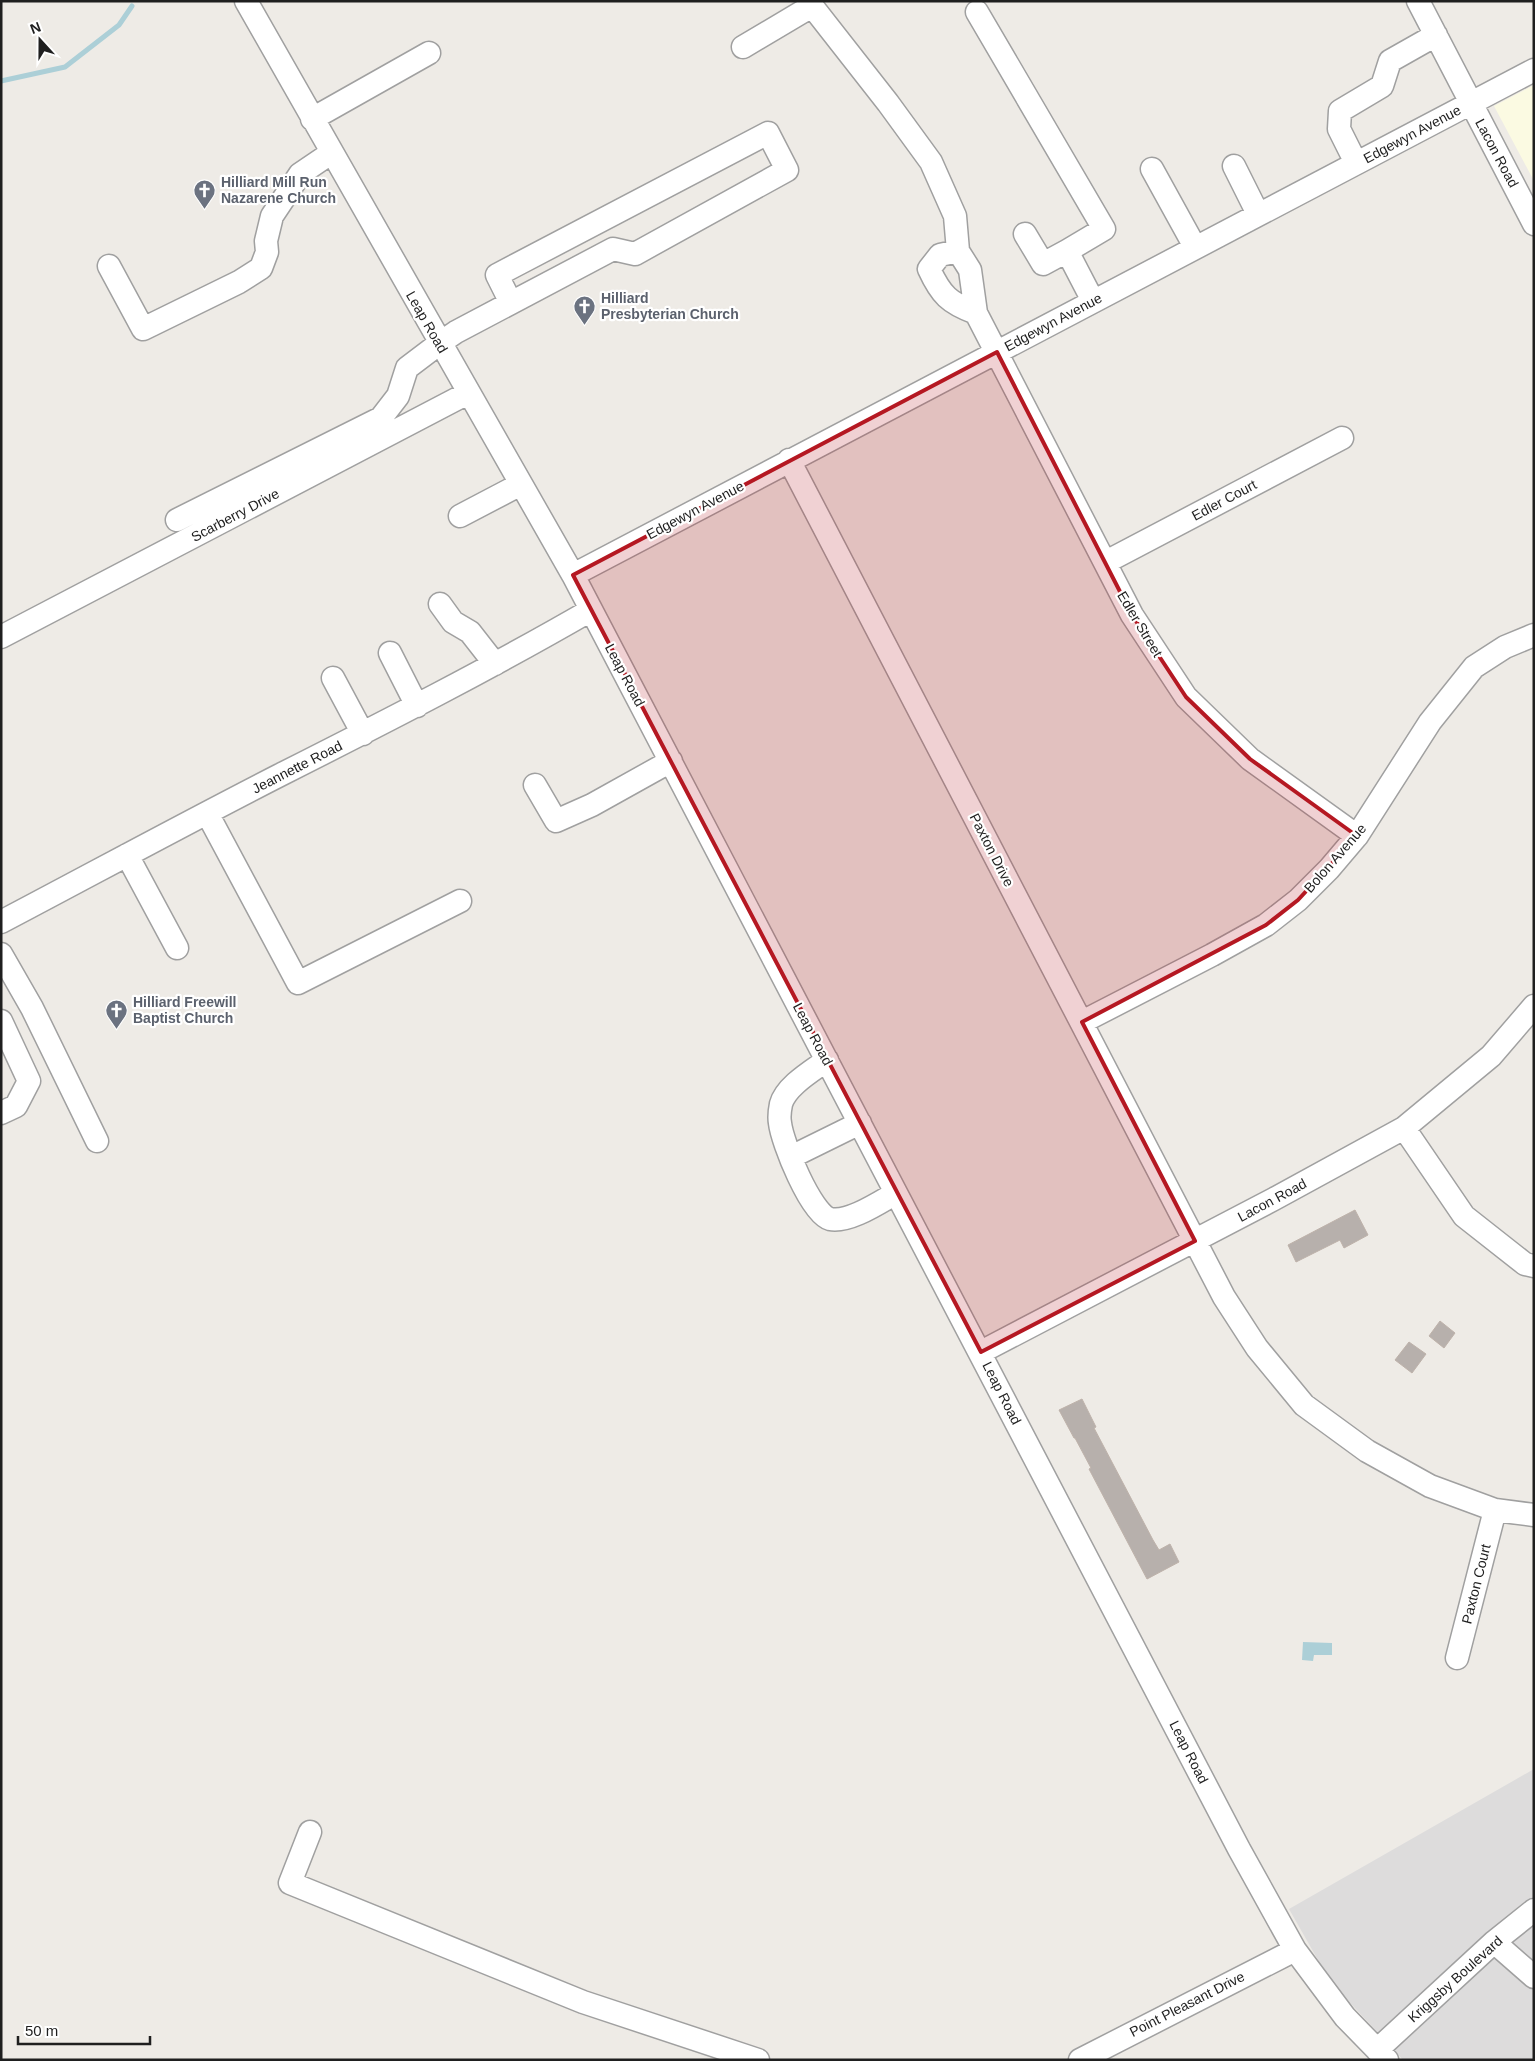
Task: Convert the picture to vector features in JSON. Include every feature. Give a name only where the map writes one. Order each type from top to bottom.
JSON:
[{"type":"street","name":"Leap Road","points":[[246,1],[573,575],[1239,1848],[1295,1950],[1345,2017],[1382,2055]]},
{"type":"street","name":"Lacon Road","points":[[1418,1],[1534,224]]},
{"type":"street","points":[[743,46],[812,6],[888,103],[931,162],[954,216],[958,250],[970,270],[976,313]]},
{"type":"street","points":[[977,12],[1104,229],[1043,264],[1026,234]]},
{"type":"street","points":[[1356,163],[1339,129],[1340,111],[1382,86],[1390,61],[1436,35]]},
{"type":"street","points":[[312,119],[429,53]]},
{"type":"street","name":"Edgewyn Avenue","points":[[573,575],[1534,70]]},
{"type":"street","points":[[177,520],[381,418],[398,396],[406,368],[456,332],[511,303],[613,249],[635,254],[787,170],[768,133],[497,275],[511,303]]},
{"type":"street","points":[[109,266],[142,329],[239,282],[261,268],[267,252],[266,241],[272,216],[300,174],[331,153]]},
{"type":"street","points":[[1234,166],[1258,214]]},
{"type":"street","points":[[1152,169],[1195,248]]},
{"type":"street","points":[[958,250],[940,255],[929,269],[937,286],[954,304],[976,313]]},
{"type":"street","points":[[1067,251],[1093,301]]},
{"type":"street","name":"Edler Street","points":[[976,313],[1132,614],[1186,697],[1250,759],[1357,836]]},
{"type":"street","name":"Scarberry Drive","points":[[1,637],[468,393]]},
{"type":"street","name":"Edler Court","points":[[1106,562],[1342,438]]},
{"type":"street","name":"Paxton Drive","points":[[789,460],[1224,1297],[1257,1348],[1304,1405],[1367,1451],[1422,1482],[1495,1510],[1534,1515]]},
{"type":"street","points":[[460,516],[521,484]]},
{"type":"street","points":[[440,604],[453,622],[470,632],[495,664]]},
{"type":"street","name":"Jeannette Road","points":[[1,922],[207,813],[417,706],[591,610]]},
{"type":"street","name":"Bolon Avenue","points":[[1082,1022],[1266,925],[1298,900],[1329,869],[1357,836],[1430,722],[1474,668],[1504,647],[1534,635]]},
{"type":"street","points":[[390,653],[417,706]]},
{"type":"street","points":[[333,678],[363,734]]},
{"type":"street","points":[[535,785],[556,821],[592,805],[671,761]]},
{"type":"street","points":[[207,813],[298,983],[460,901]]},
{"type":"street","points":[[127,855],[177,948]]},
{"type":"street","points":[[1,954],[32,1008],[97,1141]]},
{"type":"street","name":"Lacon Road","points":[[981,1352],[1195,1241],[1404,1128],[1491,1056],[1534,1006]]},
{"type":"street","points":[[1,1021],[29,1081],[16,1106],[1,1113]]},
{"type":"street","points":[[827,1060],[796,1082],[781,1103],[780,1123],[791,1156],[816,1207],[828,1218],[841,1220],[896,1193]]},
{"type":"street","points":[[791,1156],[860,1123]]},
{"type":"street","points":[[1404,1128],[1464,1216],[1525,1264],[1534,1266]]},
{"type":"street","name":"Paxton Court","points":[[1457,1658],[1495,1510]]},
{"type":"street","points":[[310,1832],[290,1882],[583,2002],[758,2060]]},
{"type":"street","name":"Kriggsby Boulevard","points":[[1382,2055],[1494,1942],[1534,1910]]},
{"type":"street","points":[[1494,1942],[1534,1977]]},
{"type":"street","name":"Point Pleasant Drive","points":[[1080,2060],[1295,1950]]},
{"type":"highlighted area","points":[[997,352],[1132,615],[1186,697],[1250,759],[1357,836],[1298,900],[1266,925],[1082,1022],[1195,1241],[981,1352],[573,575]]},
{"type":"shaded area","points":[[1534,85],[1534,181],[1494,106]]},
{"type":"shaded area","points":[[1534,1769],[1534,2060],[1403,2060],[1330,1981],[1289,1909]]},
{"type":"water","points":[[1303,1642],[1332,1643],[1332,1655],[1314,1655],[1313,1661],[1302,1660]]},
{"type":"building","points":[[1355,1210],[1368,1235],[1344,1248],[1340,1240],[1296,1262],[1288,1245]]},
{"type":"building","points":[[1440,1321],[1455,1333],[1444,1348],[1429,1336]]},
{"type":"building","points":[[1409,1342],[1426,1354],[1412,1373],[1395,1360]]},
{"type":"building","points":[[1082,1399],[1096,1427],[1094,1428],[1153,1540],[1159,1550],[1170,1544],[1179,1562],[1147,1579],[1089,1469],[1091,1468],[1059,1410]]},
{"type":"waterway","points":[[1,81],[65,67],[119,25],[132,6]]},
{"type":"place","name":"Hilliard Mill Run Nazarene Church","points":[[205,209]]},
{"type":"place","name":"Hilliard Presbyterian Church","points":[[585,325]]},
{"type":"place","name":"Hilliard Freewill Baptist Church","points":[[117,1029]]}]
